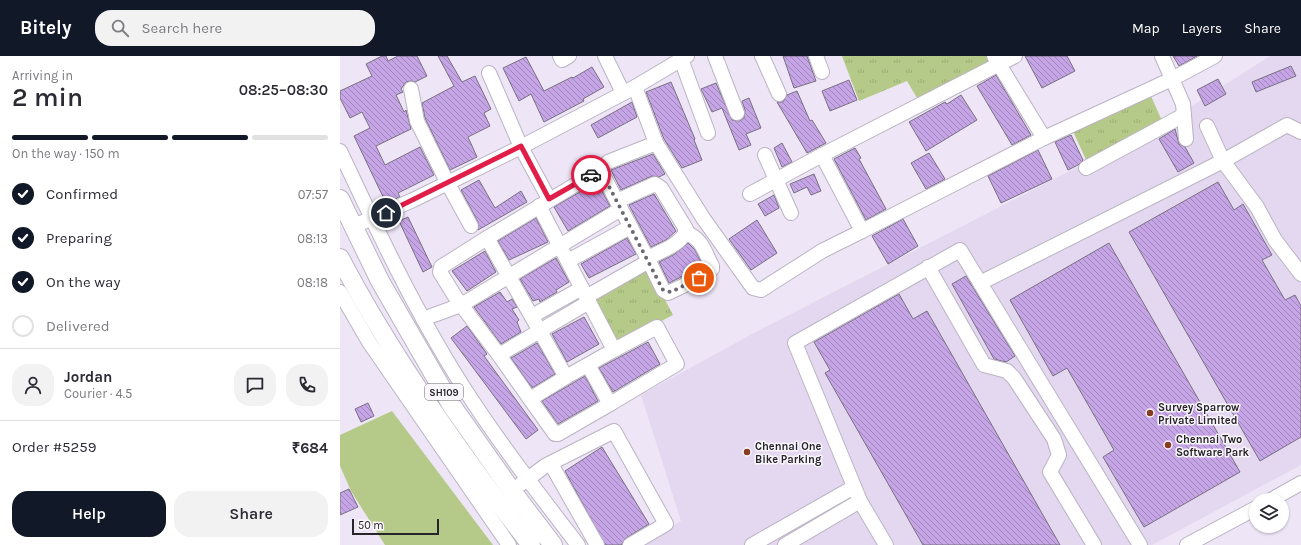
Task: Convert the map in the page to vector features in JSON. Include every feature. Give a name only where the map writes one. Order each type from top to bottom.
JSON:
[{"type":"main road","name":"SH109","points":[[340,199],[380,280],[452,406],[512,492],[553,545]]},
{"type":"main road","name":"SH109","points":[[340,258],[363,303],[405,368],[491,493],[531,545]]},
{"type":"street","points":[[560,56],[562,60],[569,56]]},
{"type":"street","points":[[605,56],[629,90],[656,143],[703,218],[753,288],[761,290],[822,251],[1044,138],[1172,79],[1215,56]]},
{"type":"street","points":[[715,56],[737,114]]},
{"type":"street","points":[[762,56],[779,94]]},
{"type":"street","points":[[816,56],[822,72]]},
{"type":"street","points":[[750,194],[996,61],[1016,56]]},
{"type":"street","points":[[1162,56],[1183,104],[1186,139]]},
{"type":"street","points":[[354,226],[372,219],[521,146],[629,90],[684,58],[708,132]]},
{"type":"street","points":[[996,61],[1044,138]]},
{"type":"street","points":[[489,73],[545,200],[559,245],[614,350]]},
{"type":"street","points":[[410,89],[418,121],[447,182],[471,226]]},
{"type":"street","points":[[1086,168],[1184,115]]},
{"type":"street","points":[[980,283],[1224,161],[1287,125],[1301,132]]},
{"type":"street","points":[[1207,126],[1224,161],[1257,207],[1276,240],[1301,274]]},
{"type":"street","points":[[608,162],[656,143]]},
{"type":"street","points":[[340,151],[372,219],[422,315],[462,385],[528,480],[578,545]]},
{"type":"street","points":[[765,155],[791,213]]},
{"type":"street","points":[[822,155],[862,231]]},
{"type":"street","points":[[530,398],[657,327],[677,364],[558,434],[555,434],[459,301],[440,269],[545,200],[598,171],[602,173],[663,290],[668,293],[708,273],[712,266],[700,241],[695,236],[685,232]]},
{"type":"street","points":[[422,315],[459,301],[509,277],[619,205],[655,184],[661,188],[686,229],[685,235],[679,241],[586,296],[540,330],[499,355]]},
{"type":"street","points":[[568,261],[630,227]]},
{"type":"street","points":[[487,238],[566,377]]},
{"type":"street","points":[[886,545],[860,501],[795,343],[960,250],[1140,545]]},
{"type":"street","points":[[928,267],[984,365],[1007,371],[1014,378],[1054,439],[1059,454],[1050,472],[1094,545]]},
{"type":"street","points":[[340,292],[369,342],[509,545]]},
{"type":"street","points":[[532,316],[586,296]]},
{"type":"street","points":[[588,365],[610,404]]},
{"type":"street","points":[[512,492],[551,464],[614,431],[666,524],[630,545]]},
{"type":"street","points":[[551,464],[597,545]]},
{"type":"street","points":[[1283,493],[1301,483]]},
{"type":"street","points":[[752,545],[854,487]]},
{"type":"street","points":[[785,545],[860,501]]},
{"type":"street","points":[[1187,545],[1249,512]]},
{"type":"shaded area","points":[[1270,56],[1301,56],[1301,465],[1152,545],[640,545],[681,521],[641,395],[752,334],[1173,118]]},
{"type":"green space","points":[[842,56],[988,56],[991,61],[917,98],[907,81],[859,101]]},
{"type":"green space","points":[[1150,94],[1163,123],[1087,162],[1072,129]]},
{"type":"green space","points":[[649,269],[673,315],[616,345],[592,299]]},
{"type":"green space","points":[[392,411],[493,545],[385,545],[351,491],[340,466],[340,435]]},
{"type":"building","points":[[382,56],[386,56],[388,61],[398,56],[417,56],[427,76],[415,82],[406,82],[401,89],[403,92],[396,95],[404,112],[406,110],[411,129],[376,146],[385,165],[420,147],[434,175],[398,193],[400,197],[386,203],[354,136],[370,128],[362,112],[350,118],[340,98],[340,91],[372,76],[366,64]]},
{"type":"building","points":[[438,56],[447,56],[462,82],[475,76],[491,109],[484,113],[490,126],[468,137],[477,157],[450,170],[425,118],[422,103],[454,86]]},
{"type":"building","points":[[783,56],[807,56],[816,81],[794,88]]},
{"type":"building","points":[[1025,56],[1067,56],[1075,71],[1042,88]]},
{"type":"building","points":[[1173,56],[1197,56],[1179,66]]},
{"type":"building","points":[[526,57],[544,91],[572,77],[573,78],[592,67],[604,87],[583,99],[584,101],[544,122],[531,94],[519,101],[503,68]]},
{"type":"building","points":[[1291,66],[1296,76],[1256,92],[1252,82]]},
{"type":"building","points":[[996,75],[1031,135],[1012,145],[977,86]]},
{"type":"building","points":[[1218,79],[1226,94],[1205,106],[1197,90]]},
{"type":"building","points":[[849,80],[857,100],[830,111],[822,91]]},
{"type":"building","points":[[671,82],[695,139],[694,140],[702,160],[682,168],[664,139],[646,92]]},
{"type":"building","points":[[716,83],[732,120],[740,121],[744,118],[745,110],[742,101],[749,98],[761,128],[746,134],[751,145],[739,150],[722,108],[712,112],[701,89]]},
{"type":"building","points":[[797,91],[810,121],[812,120],[826,143],[807,153],[777,102],[783,102],[787,95]]},
{"type":"building","points":[[961,95],[977,120],[926,151],[909,122],[945,102],[947,104]]},
{"type":"building","points":[[632,102],[637,117],[598,138],[591,125]]},
{"type":"building","points":[[1175,129],[1179,144],[1185,147],[1194,163],[1178,172],[1159,139]]},
{"type":"building","points":[[1071,135],[1083,160],[1078,165],[1068,170],[1055,142]]},
{"type":"building","points":[[782,143],[792,162],[782,167],[774,148]]},
{"type":"building","points":[[855,148],[861,158],[859,159],[886,209],[866,220],[834,159]]},
{"type":"building","points":[[1038,150],[1052,179],[1001,203],[988,176]]},
{"type":"building","points":[[929,153],[945,179],[926,189],[911,163]]},
{"type":"building","points":[[653,154],[665,174],[659,177],[652,176],[621,190],[611,170]]},
{"type":"building","points":[[814,174],[821,191],[811,195],[807,187],[794,193],[790,184]]},
{"type":"building","points":[[479,180],[495,208],[521,191],[527,202],[478,230],[478,222],[461,190]]},
{"type":"building","points":[[597,182],[610,206],[568,231],[554,207]]},
{"type":"building","points":[[1218,182],[1234,210],[1243,204],[1272,255],[1262,260],[1285,300],[1295,295],[1301,306],[1301,437],[1260,461],[1129,232]]},
{"type":"building","points":[[654,194],[676,231],[666,240],[651,247],[629,205]]},
{"type":"building","points":[[774,195],[779,208],[765,216],[758,204]]},
{"type":"building","points":[[408,217],[432,267],[423,272],[399,221]]},
{"type":"building","points":[[536,218],[548,242],[509,260],[498,241]]},
{"type":"building","points":[[903,219],[918,246],[888,264],[872,236]]},
{"type":"building","points":[[757,220],[777,253],[751,270],[729,239]]},
{"type":"building","points":[[627,238],[636,254],[589,278],[581,264]]},
{"type":"building","points":[[688,243],[695,250],[703,266],[669,283],[659,262],[675,254]]},
{"type":"building","name":"Survey Sparrow Private Limited","points":[[1109,243],[1240,472],[1144,527],[1103,457],[1114,450],[1067,368],[1053,376],[1010,300]]},
{"type":"building","points":[[485,251],[496,272],[467,291],[452,271]]},
{"type":"building","points":[[556,258],[569,282],[556,290],[557,292],[540,302],[539,299],[533,301],[520,279]]},
{"type":"building","points":[[966,276],[1015,356],[1006,362],[994,359],[952,284]]},
{"type":"building","points":[[500,292],[507,302],[512,299],[517,307],[512,309],[519,320],[517,322],[521,332],[501,344],[474,307]]},
{"type":"building","points":[[899,294],[913,319],[927,311],[1060,545],[923,545],[825,373],[830,370],[814,342]]},
{"type":"building","points":[[584,317],[599,344],[567,362],[552,334]]},
{"type":"building","points":[[467,326],[487,354],[484,356],[538,430],[526,439],[451,338]]},
{"type":"building","points":[[648,342],[660,364],[613,392],[599,368]]},
{"type":"building","points":[[537,343],[555,374],[532,388],[511,358]]},
{"type":"building","points":[[585,376],[598,401],[558,424],[542,401]]},
{"type":"building","points":[[368,403],[374,416],[361,422],[355,409]]},
{"type":"building","points":[[602,447],[649,524],[626,538],[621,545],[605,545],[565,471]]},
{"type":"building","points":[[349,489],[358,507],[340,515],[340,493]]},
{"type":"way so far","points":[[591,175],[598,171],[602,173],[665,292],[671,292],[699,278]]},
{"type":"place","name":"Survey Sparrow Private Limited","points":[[1150,413]]},
{"type":"place","name":"Chennai Two Software Park","points":[[1168,445]]},
{"type":"place","name":"Chennai One Bike Parking","points":[[747,452]]},
{"type":"route","points":[[386,213],[521,146],[549,199],[591,175]]}]
